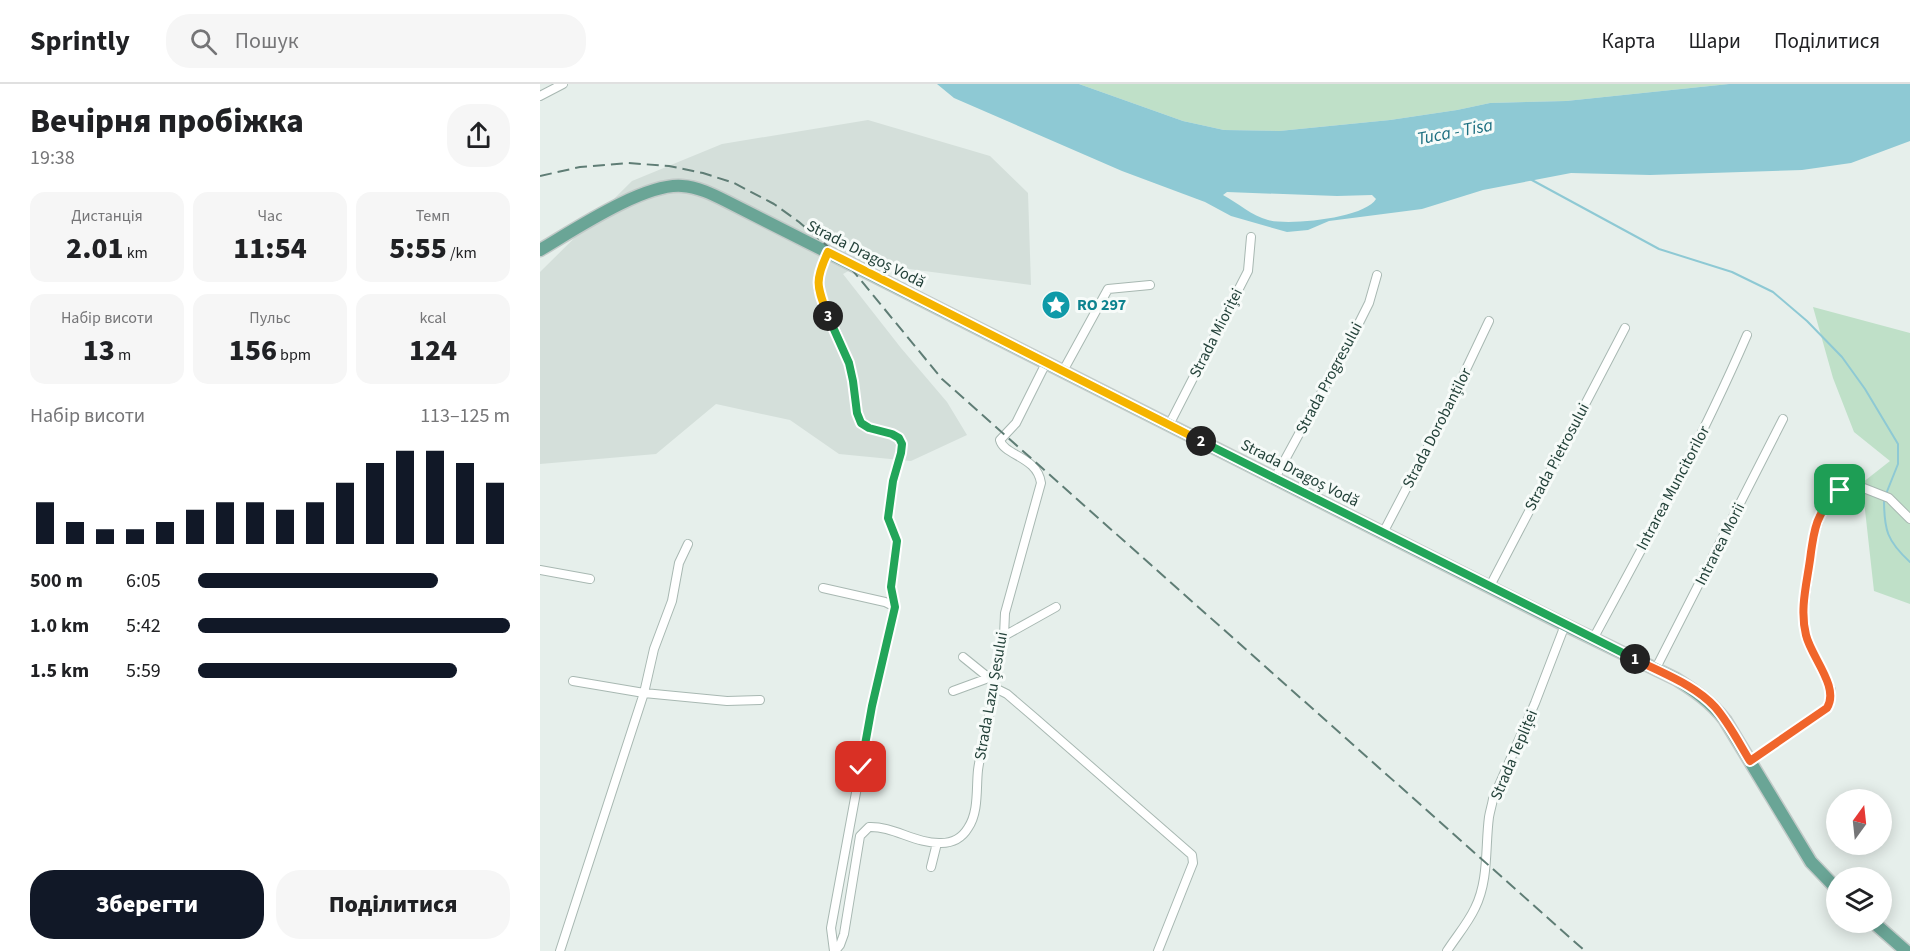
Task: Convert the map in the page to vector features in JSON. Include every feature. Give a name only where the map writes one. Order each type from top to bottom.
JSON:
[{"type":"main road","name":"Strada Dragoș Vodă","points":[[540,250],[636,197],[672,186],[683,186],[708,193],[1693,689],[1713,705],[1725,720],[1811,862],[1826,878]]},
{"type":"main road","points":[[1886,933],[1906,951]]},
{"type":"street","points":[[540,96],[563,84]]},
{"type":"street","name":"Strada Mioriței","points":[[1169,425],[1248,271],[1251,237]]},
{"type":"street","points":[[828,252],[818,278],[818,288],[849,363],[857,413],[861,423],[869,428],[892,434],[899,438],[902,444],[893,481],[888,518],[897,541],[891,587],[895,607],[872,706],[831,928],[834,951]]},
{"type":"street","name":"Strada Progresului","points":[[1275,478],[1354,333],[1368,303],[1377,275]]},
{"type":"street","points":[[1063,371],[1108,289],[1150,285]]},
{"type":"street","name":"Strada Dorobanților","points":[[1383,533],[1443,420],[1489,321]]},
{"type":"street","name":"Strada Pietrosului","points":[[1490,586],[1625,328]]},
{"type":"street","name":"Intrarea Muncitorilor","points":[[1593,639],[1719,401],[1748,335]]},
{"type":"street","name":"Strada Lazu Șesului","points":[[936,843],[953,841],[961,837],[974,816],[978,769],[995,688],[992,677],[1004,636],[1003,626],[1009,596],[1041,483],[1036,469],[1001,445],[1000,440],[1016,423],[1046,363]]},
{"type":"street","name":"Intrarea Morii","points":[[1655,670],[1783,419]]},
{"type":"street","points":[[1750,761],[1827,708],[1830,701],[1831,690],[1806,637],[1803,614],[1813,537],[1821,514],[1840,490],[1856,485],[1885,496],[1910,519]]},
{"type":"street","points":[[560,951],[644,693],[654,649],[672,601],[679,563],[688,544]]},
{"type":"street","points":[[540,570],[590,579]]},
{"type":"street","points":[[823,588],[885,602],[895,607]]},
{"type":"street","points":[[1004,636],[1056,607]]},
{"type":"street","name":"Strada Tepliței","points":[[1447,951],[1475,909],[1479,898],[1493,799],[1535,703],[1565,625]]},
{"type":"street","points":[[963,657],[992,677]]},
{"type":"street","points":[[953,691],[992,677]]},
{"type":"street","points":[[573,681],[644,693],[727,700],[760,700]]},
{"type":"street","points":[[995,688],[1007,694],[1192,855],[1193,863],[1158,951]]},
{"type":"street","points":[[834,951],[840,945],[844,934],[860,837],[868,827],[881,828],[936,843],[931,867]]},
{"type":"shaded area","points":[[868,120],[990,156],[1028,193],[1031,285],[863,263],[843,274],[947,402],[967,435],[911,461],[839,454],[790,420],[716,404],[656,454],[540,464],[540,272],[632,181],[722,144]]},
{"type":"green space","points":[[1079,84],[1729,84],[1566,101],[1490,103],[1390,120],[1279,131],[1224,130],[1183,121]]},
{"type":"green space","points":[[1813,307],[1910,333],[1910,604],[1874,591],[1862,483],[1890,461],[1854,432],[1833,378]]},
{"type":"water","name":"Тиса - Tisa","points":[[937,84],[1079,84],[1183,121],[1224,130],[1279,131],[1390,120],[1490,103],[1566,101],[1729,84],[1910,84],[1910,141],[1851,163],[1802,170],[1650,175],[1571,173],[1483,190],[1422,209],[1329,221],[1308,230],[1287,232],[1231,216],[1205,202],[1122,171],[954,98]],"holes":[[[1227,192],[1372,195],[1376,199],[1369,206],[1343,216],[1278,222],[1256,216],[1223,195]]]},
{"type":"waterway","points":[[1530,179],[1659,249],[1732,272],[1773,292],[1807,321],[1842,357],[1865,389],[1898,444],[1898,464],[1886,494]]},
{"type":"waterway","points":[[1884,499],[1888,534],[1896,548],[1910,562]]},
{"type":"railway","points":[[540,176],[580,167],[628,163],[669,166],[703,173],[734,183],[774,204],[799,222],[845,261],[942,379],[1585,951]]},
{"type":"place","name":"RO 297","points":[[1056,305]]},
{"type":"route","points":[[861,767],[872,706],[895,607],[891,573],[897,541],[888,523],[888,518],[893,481],[902,444],[899,438],[892,434],[869,428],[861,423],[857,413],[849,363],[818,288],[818,278],[828,252],[1676,679],[1713,705],[1750,761],[1820,714],[1829,705],[1831,690],[1806,637],[1803,614],[1804,594],[1817,522],[1840,490]]}]
